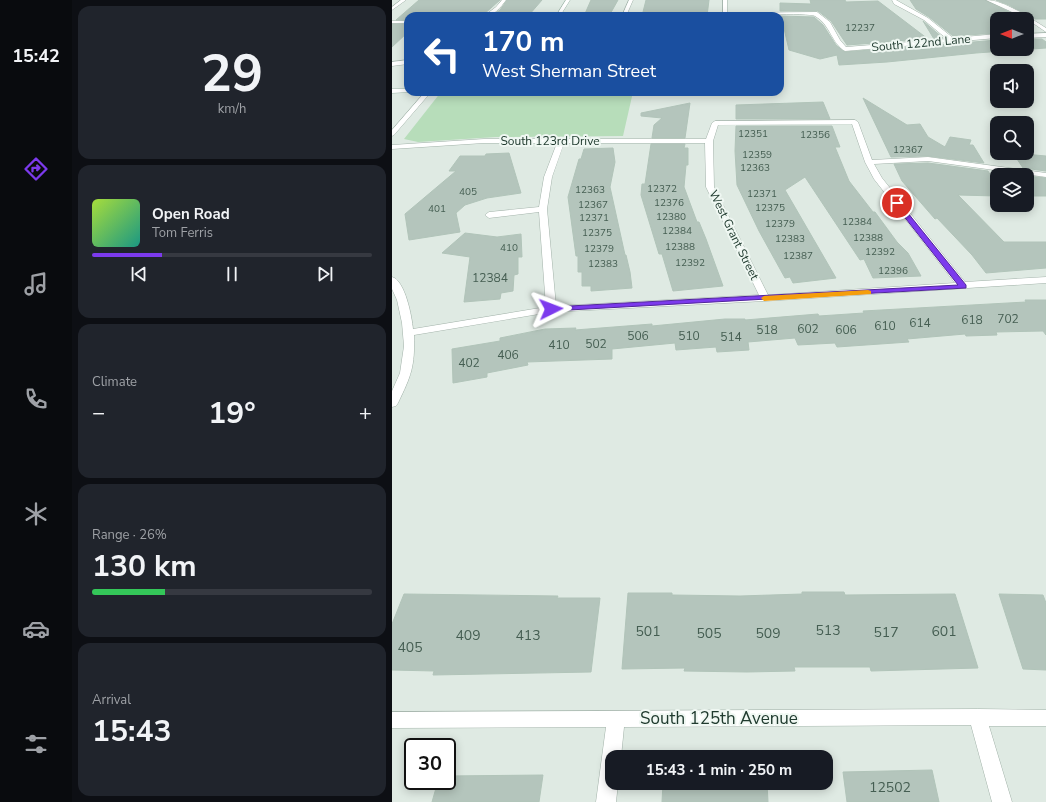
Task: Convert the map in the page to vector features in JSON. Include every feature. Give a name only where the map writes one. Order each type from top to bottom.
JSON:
[{"type":"street","points":[[392,9],[404,0]]},
{"type":"street","points":[[492,12],[498,8],[504,0]]},
{"type":"street","points":[[560,12],[568,0]]},
{"type":"street","points":[[626,12],[631,0]]},
{"type":"street","points":[[725,0],[725,12]]},
{"type":"street","points":[[894,0],[896,3],[926,19],[952,40]]},
{"type":"street","points":[[988,0],[1022,16],[1046,30]]},
{"type":"street","name":"South 122nd Lane","points":[[784,14],[815,13],[828,23],[838,41],[845,49],[990,37]]},
{"type":"street","points":[[392,22],[404,22]]},
{"type":"street","points":[[1034,36],[1046,35]]},
{"type":"street","points":[[392,64],[404,62]]},
{"type":"street","points":[[392,91],[404,91]]},
{"type":"street","points":[[392,134],[425,96]]},
{"type":"street","name":"West Grant Street","points":[[765,298],[710,187],[709,141],[715,122],[855,122],[868,162]]},
{"type":"street","name":"South 123rd Drive","points":[[392,147],[484,141],[709,141]]},
{"type":"street","points":[[551,309],[543,209],[548,177],[562,141]]},
{"type":"street","points":[[963,286],[878,180],[868,162],[928,159],[1046,175]]},
{"type":"street","points":[[489,215],[543,209]]},
{"type":"street","points":[[392,280],[404,304],[409,333],[407,370],[392,402]]},
{"type":"street","points":[[409,333],[551,309],[765,298],[1046,280]]},
{"type":"street","points":[[978,717],[1002,802]]},
{"type":"street","points":[[606,802],[616,718]]},
{"type":"street","name":"South 125th Avenue","points":[[392,720],[616,718],[1046,718]]},
{"type":"green space","points":[[438,96],[632,96],[623,136],[496,137],[418,142],[404,139]]},
{"type":"building","points":[[419,0],[500,0],[486,12],[405,12]]},
{"type":"building","points":[[507,0],[542,0],[532,12],[497,12]]},
{"type":"building","points":[[591,0],[618,0],[611,12],[586,12]]},
{"type":"building","points":[[646,0],[709,0],[708,12],[643,12]]},
{"type":"building","points":[[810,0],[845,0],[846,2],[878,1],[928,39],[847,45],[831,21],[818,11],[780,11],[780,3],[811,4]]},
{"type":"building","points":[[910,0],[985,0],[1009,12],[990,12],[990,33],[953,36],[929,17],[916,9]]},
{"type":"building","points":[[996,0],[1046,0],[1046,19],[1035,19],[1034,12],[1022,12]]},
{"type":"building","points":[[404,13],[404,20],[396,20]]},
{"type":"building","points":[[784,16],[814,17],[823,25],[836,45],[845,52],[935,45],[941,49],[938,45],[990,41],[990,52],[839,65],[837,55],[820,59],[789,50],[784,28]]},
{"type":"building","points":[[923,21],[943,38],[934,39]]},
{"type":"building","points":[[392,24],[404,24],[404,36],[392,47]]},
{"type":"building","points":[[1034,39],[1042,39],[1046,42],[1046,48],[1034,49]]},
{"type":"building","points":[[863,98],[907,125],[920,124],[928,137],[945,147],[950,137],[971,140],[969,145],[973,145],[984,163],[928,156],[891,157]]},
{"type":"building","points":[[823,102],[830,119],[736,119],[736,105]]},
{"type":"building","points":[[690,103],[685,138],[652,138],[654,125],[662,118],[641,116],[641,113]]},
{"type":"building","points":[[736,126],[832,126],[840,147],[835,147],[849,181],[873,212],[875,212],[897,242],[908,253],[921,276],[873,278],[864,259],[860,260],[805,177],[785,190],[836,278],[793,283],[790,277],[785,278],[759,231],[737,185],[735,151]]},
{"type":"building","points":[[651,144],[685,144],[684,148],[688,148],[688,165],[686,165],[684,187],[697,222],[699,222],[706,239],[723,286],[673,291],[662,254],[659,254],[641,195],[642,184],[645,184]]},
{"type":"building","points":[[613,148],[615,162],[610,187],[630,272],[632,288],[591,291],[591,286],[582,286],[582,272],[578,272],[578,256],[576,256],[568,197],[579,159],[581,159],[584,149]]},
{"type":"building","points":[[509,153],[521,193],[487,198],[465,205],[456,213],[460,232],[409,240],[405,214],[456,171],[449,171],[460,156],[485,156],[486,154]]},
{"type":"building","points":[[1034,155],[1046,156],[1046,171],[1034,169],[1034,168],[1023,168],[1018,160],[1034,160]]},
{"type":"building","points":[[928,163],[988,171],[990,174],[990,196],[958,195],[1004,242],[1046,242],[1046,268],[986,273],[972,255],[937,218],[935,219],[902,181],[894,164]]},
{"type":"building","points":[[1034,177],[1046,178],[1046,196],[1034,196]]},
{"type":"building","points":[[465,233],[497,237],[521,234],[522,257],[518,257],[518,274],[514,275],[513,291],[501,293],[500,299],[464,302],[470,257],[442,253]]},
{"type":"building","points":[[1025,300],[1046,300],[1046,335],[1043,331],[996,332],[997,335],[966,336],[965,334],[907,339],[909,342],[837,347],[835,343],[798,345],[795,338],[748,342],[749,350],[717,352],[716,347],[676,350],[675,343],[612,349],[612,359],[527,362],[528,365],[487,373],[487,377],[453,383],[452,349],[500,341],[500,338],[545,329],[576,328],[575,330],[652,324],[652,326],[725,319],[745,320],[818,314],[819,316],[864,313],[863,311],[1026,302]]},
{"type":"building","points":[[802,592],[844,592],[845,595],[955,594],[978,668],[871,671],[870,667],[794,667],[795,671],[747,672],[684,671],[685,668],[622,669],[628,593],[740,596],[802,594]]},
{"type":"building","points":[[404,594],[600,598],[591,672],[433,675],[434,671],[392,670],[392,624]]},
{"type":"building","points":[[999,594],[1043,595],[1046,603],[1046,670],[1023,669]]},
{"type":"building","points":[[932,770],[939,802],[847,802],[843,772]]},
{"type":"building","points":[[543,775],[539,802],[432,802],[435,790],[456,790],[456,776]]},
{"type":"building","points":[[663,790],[767,790],[768,802],[662,802]]},
{"type":"slow traffic","points":[[764,298],[868,292]]},
{"type":"route","points":[[551,309],[963,286],[897,203]]}]
